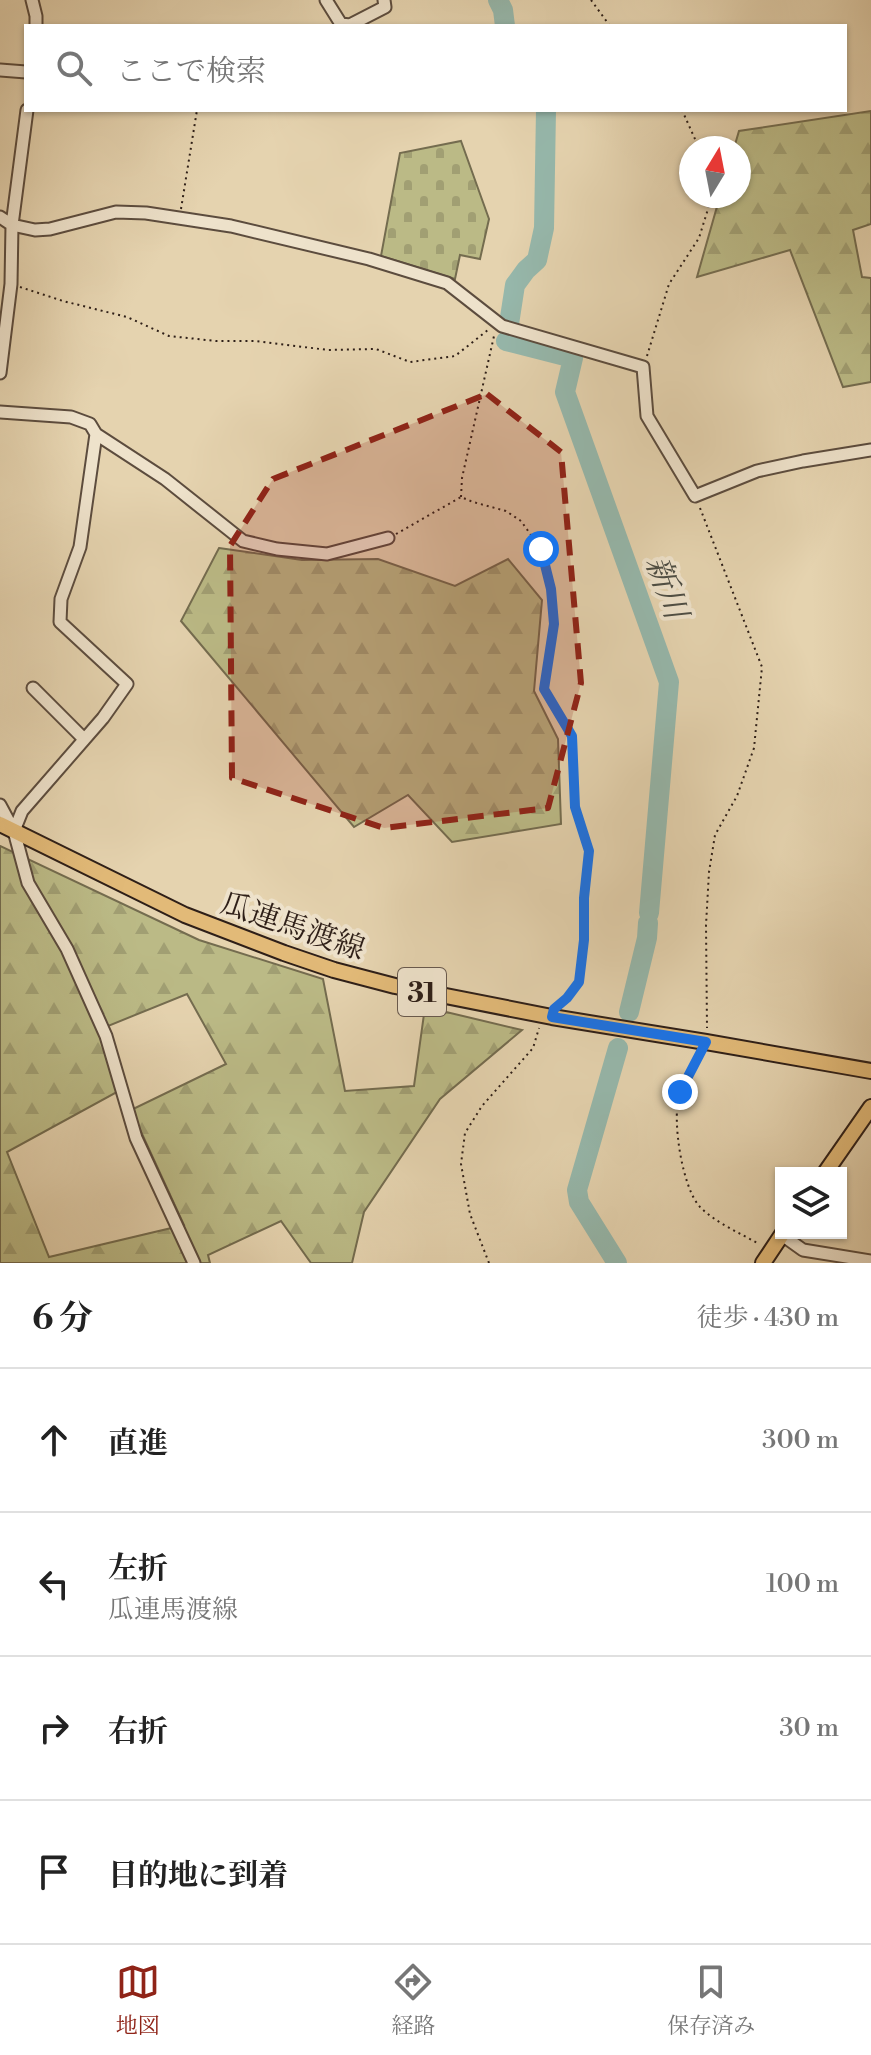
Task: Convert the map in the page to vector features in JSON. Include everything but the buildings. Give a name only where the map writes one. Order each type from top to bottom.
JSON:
[{"type":"main road","name":"瓜連馬渡線","points":[[0,824],[185,915],[334,970],[395,986],[547,1016],[871,1071]]},
{"type":"main road","points":[[829,1167],[871,1107]]},
{"type":"main road","points":[[767,1257],[780,1239]]},
{"type":"street","points":[[32,0],[36,24]]},
{"type":"street","points":[[326,0],[341,24]]},
{"type":"street","points":[[352,24],[385,7],[384,0]]},
{"type":"street","points":[[0,70],[24,72]]},
{"type":"street","points":[[0,373],[11,284],[12,225],[27,112]]},
{"type":"street","points":[[0,217],[12,225],[35,230],[116,212],[180,218],[231,226],[369,259],[447,283],[497,323],[518,332],[643,367],[647,416],[695,496],[757,471],[871,450]]},
{"type":"street","points":[[0,412],[71,417],[90,424],[96,434],[165,479],[243,541],[277,549],[327,554],[388,538]]},
{"type":"street","points":[[14,831],[22,811],[103,718],[127,684],[60,622],[61,599],[80,547],[96,434]]},
{"type":"street","points":[[33,688],[83,738]]},
{"type":"street","points":[[0,805],[14,831],[28,883],[67,949],[106,1036],[136,1138],[194,1263]]},
{"type":"street","points":[[789,1239],[803,1250],[871,1261]]},
{"type":"path","points":[[591,0],[609,24]]},
{"type":"path","points":[[180,218],[197,112]]},
{"type":"path","points":[[683,112],[694,136]]},
{"type":"path","points":[[643,367],[669,284],[699,238],[708,208]]},
{"type":"path","points":[[11,284],[127,317],[169,336],[256,341],[328,350],[376,349],[410,362],[455,356],[497,323]]},
{"type":"path","points":[[461,497],[462,478],[497,323]]},
{"type":"path","points":[[695,496],[762,667],[754,748],[737,796],[715,835],[706,925],[706,1042],[680,1092],[676,1128],[690,1192],[699,1206],[767,1257]]},
{"type":"path","points":[[388,538],[461,497]]},
{"type":"path","points":[[461,497],[506,511],[521,521],[541,549],[551,589],[554,624],[544,689],[572,736],[575,807],[589,851],[579,982],[547,1016],[533,1048],[482,1106],[465,1133],[461,1164],[467,1201],[489,1263]]},
{"type":"highlighted area","points":[[487,394],[561,452],[581,683],[548,808],[384,828],[232,778],[230,546],[273,479]]},
{"type":"green space","points":[[871,111],[871,224],[853,230],[862,277],[871,278],[871,382],[843,387],[790,250],[697,277],[717,208],[751,208],[751,136],[738,136],[739,131]]},
{"type":"green space","points":[[461,141],[489,219],[480,259],[460,255],[455,279],[381,256],[400,153]]},
{"type":"green space","points":[[219,548],[302,560],[378,559],[455,586],[508,559],[542,600],[534,691],[558,739],[561,824],[452,842],[408,795],[354,827],[181,621]]},
{"type":"green space","points":[[0,846],[199,940],[323,979],[345,1091],[414,1086],[425,1007],[522,1030],[440,1099],[364,1212],[352,1263],[311,1263],[281,1221],[208,1255],[210,1263],[0,1263]],"holes":[[[187,994],[226,1064],[131,1110],[184,1225],[49,1257],[7,1152],[117,1092],[98,1030]]]},
{"type":"waterway","name":"新川","points":[[498,0],[505,24]]},
{"type":"waterway","name":"新川","points":[[509,324],[515,285],[537,260],[544,228],[546,112]]},
{"type":"waterway","name":"新川","points":[[506,341],[573,358],[565,392],[669,682],[649,913]]},
{"type":"waterway","name":"新川","points":[[629,1012],[648,923]]},
{"type":"waterway","name":"新川","points":[[617,1263],[579,1202],[577,1190],[618,1048]]},
{"type":"route","points":[[541,549],[551,589],[554,624],[544,689],[572,736],[575,807],[589,851],[579,982],[554,1009],[552,1017],[706,1042],[680,1092]]}]
